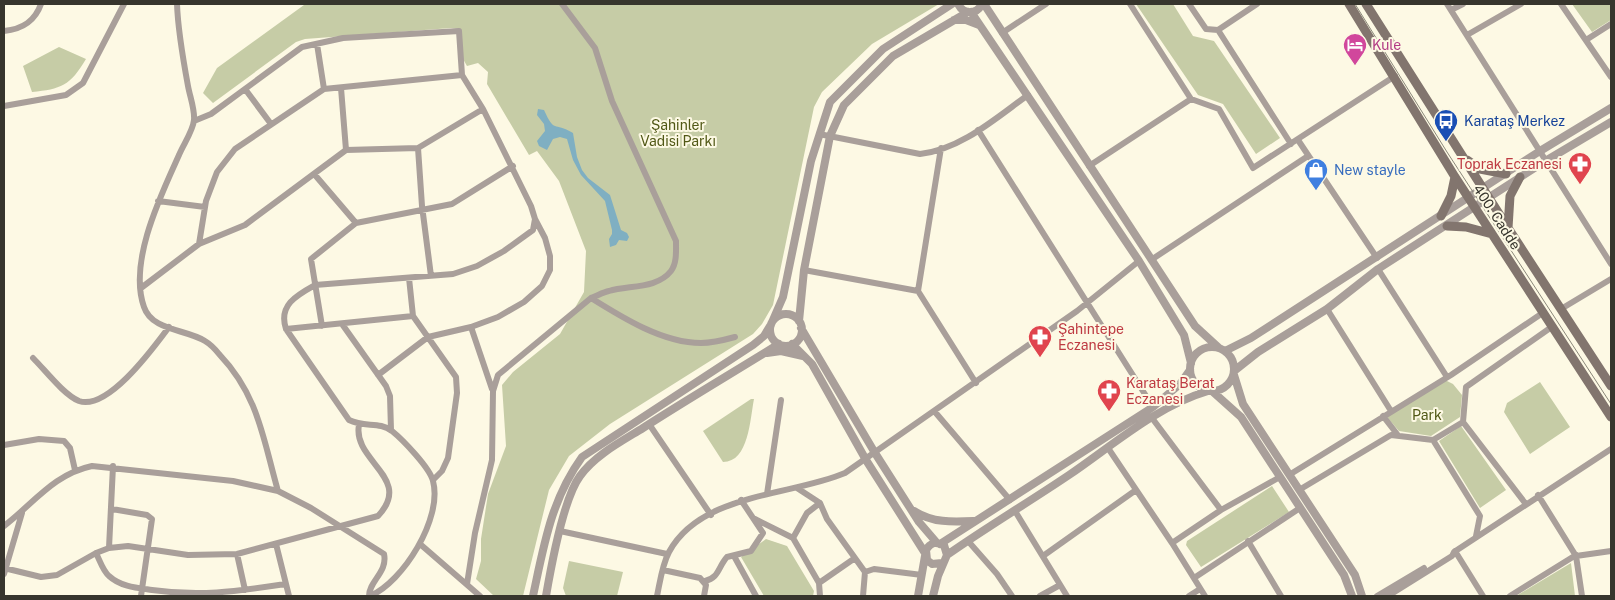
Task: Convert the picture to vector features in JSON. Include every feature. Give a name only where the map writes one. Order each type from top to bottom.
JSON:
[{"type":"main road","name":"400. Cadde","points":[[1349,4],[1395,76],[1455,177],[1611,417]]},
{"type":"main road","name":"400. Cadde","points":[[1366,4],[1611,386]]},
{"type":"main road","points":[[1462,156],[1480,169],[1506,174]]},
{"type":"main road","points":[[1441,216],[1450,196],[1455,177]]},
{"type":"main road","points":[[1508,228],[1510,196],[1520,178]]},
{"type":"main road","points":[[1447,226],[1466,227],[1492,234]]},
{"type":"street","points":[[4,31],[27,25],[37,16],[42,4]]},
{"type":"street","points":[[4,106],[66,95],[84,83],[124,4]]},
{"type":"street","points":[[177,4],[178,32],[194,121],[158,201],[144,245],[141,288],[143,305],[148,316],[169,327],[205,341],[219,354],[250,396],[263,430],[278,491]]},
{"type":"street","points":[[466,584],[475,533],[492,460],[493,391],[498,375],[591,298],[609,291],[649,284],[663,278],[672,270],[674,264],[676,242],[612,101],[595,48],[562,4]]},
{"type":"street","points":[[533,596],[554,510],[566,480],[582,457],[753,345],[764,336],[772,323],[783,297],[811,161],[830,102],[841,88],[883,49],[952,4]]},
{"type":"street","points":[[958,4],[962,9],[969,12],[980,25],[1139,262],[1184,335],[1194,382],[1210,391],[1241,417],[1344,575],[1352,596]]},
{"type":"street","points":[[792,344],[801,334],[804,270],[830,136],[844,105],[893,56],[952,20],[977,10],[983,4],[1195,326],[1233,362],[1234,373],[1243,404],[1355,575],[1361,596],[1368,596]]},
{"type":"street","points":[[1002,33],[1046,4]]},
{"type":"street","points":[[1130,4],[1191,99],[1219,109],[1253,168],[1395,76]]},
{"type":"street","points":[[1189,4],[1206,28],[1218,30],[1257,4]]},
{"type":"street","points":[[1446,4],[1611,264]]},
{"type":"street","points":[[1451,10],[1463,4]]},
{"type":"street","points":[[1467,36],[1521,4]]},
{"type":"street","points":[[1561,4],[1611,77]]},
{"type":"street","points":[[952,20],[966,20],[980,25]]},
{"type":"street","points":[[1586,40],[1611,24]]},
{"type":"street","points":[[1218,30],[1295,142],[1308,156],[1377,258]]},
{"type":"street","points":[[194,121],[211,114],[302,47],[343,38],[459,31],[462,76],[483,109],[532,206],[535,220],[545,238],[550,256],[550,270],[542,286],[518,305],[498,317],[471,327],[428,338],[378,375]]},
{"type":"street","points":[[317,44],[324,90]]},
{"type":"street","points":[[199,244],[205,207],[217,172],[235,149],[324,90],[462,76]]},
{"type":"street","points":[[341,88],[346,150]]},
{"type":"street","points":[[245,89],[271,124]]},
{"type":"street","points":[[819,134],[920,154],[932,153],[978,130],[1028,95]]},
{"type":"street","points":[[1089,166],[1191,99]]},
{"type":"street","points":[[918,596],[925,555],[930,544],[939,543],[1010,500],[1153,407],[1180,384],[1199,352],[1212,347],[1222,350],[1250,338],[1611,108]]},
{"type":"street","points":[[141,288],[199,244],[245,225],[346,150],[418,148],[483,109]]},
{"type":"street","points":[[933,596],[942,563],[947,555],[968,540],[1016,512],[1173,404],[1225,387],[1234,373],[1258,352],[1327,309],[1378,269],[1546,160],[1611,122]]},
{"type":"street","points":[[978,130],[1153,407]]},
{"type":"street","points":[[418,148],[431,276]]},
{"type":"street","points":[[941,148],[918,291],[976,383]]},
{"type":"street","points":[[1151,260],[1308,156]]},
{"type":"street","points":[[322,326],[311,259],[356,222],[423,211],[452,204],[513,166]]},
{"type":"street","points":[[314,174],[356,222]]},
{"type":"street","points":[[158,201],[205,207]]},
{"type":"street","points":[[4,526],[48,488],[75,470],[92,466],[113,466],[233,481],[278,491],[311,508],[384,554],[383,568],[369,590],[369,596],[382,594],[420,544],[434,509],[433,480],[406,444],[391,430],[379,425],[359,425],[349,420],[286,329],[284,321],[286,306],[296,295],[315,285],[453,274],[484,262],[520,241],[533,230],[535,220]]},
{"type":"street","points":[[657,596],[667,554],[676,541],[711,515],[741,500],[823,482],[845,473],[976,383],[1088,302],[1139,262]]},
{"type":"street","points":[[1378,269],[1447,377]]},
{"type":"street","points":[[804,270],[918,291]]},
{"type":"street","points":[[409,278],[413,316],[456,377],[457,393],[448,458],[442,471],[433,480]]},
{"type":"street","points":[[1561,309],[1611,279]]},
{"type":"street","points":[[591,298],[643,326],[686,342],[702,343],[736,337]]},
{"type":"street","points":[[1327,309],[1391,412]]},
{"type":"street","points":[[1289,475],[1447,377],[1544,312]]},
{"type":"street","points":[[772,323],[783,314],[789,314],[800,324],[875,453],[910,508],[939,543],[946,548],[947,555]]},
{"type":"street","points":[[286,329],[413,316]]},
{"type":"street","points":[[772,323],[774,341],[779,344]]},
{"type":"street","points":[[342,324],[378,375],[390,396],[391,430]]},
{"type":"street","points":[[1525,504],[1463,422],[1466,387],[1553,326]]},
{"type":"street","points":[[33,358],[67,393],[80,401],[94,401],[111,391],[135,369],[169,327]]},
{"type":"street","points":[[471,327],[493,391]]},
{"type":"street","points":[[546,596],[560,531],[571,495],[580,476],[596,460],[650,424],[779,344],[792,344],[812,364],[866,460],[925,555],[932,564],[942,563]]},
{"type":"street","points":[[763,354],[781,351],[804,356]]},
{"type":"street","points":[[767,494],[781,400]]},
{"type":"street","points":[[935,412],[1010,500]]},
{"type":"street","points":[[1383,416],[1397,434]]},
{"type":"street","points":[[1152,418],[1221,510]]},
{"type":"street","points":[[1299,490],[1391,435],[1397,434],[1433,440],[1463,422]]},
{"type":"street","points":[[650,424],[711,515]]},
{"type":"street","points":[[22,512],[4,570],[41,578],[57,575],[96,553],[109,548],[128,546],[188,555],[237,554],[276,544],[378,516],[387,506],[390,497],[382,472],[359,443],[359,425]]},
{"type":"street","points":[[4,445],[39,439],[64,441],[70,448],[75,470]]},
{"type":"street","points":[[1433,440],[1480,516],[1476,536]]},
{"type":"street","points":[[1108,448],[1205,596]]},
{"type":"street","points":[[1377,596],[1449,552],[1454,551],[1538,495],[1611,450]]},
{"type":"street","points":[[109,548],[113,466]]},
{"type":"street","points":[[1172,543],[1221,510],[1280,477]]},
{"type":"street","points":[[797,488],[820,503],[827,519],[865,572],[863,596]]},
{"type":"street","points":[[1043,556],[1136,490]]},
{"type":"street","points":[[1538,495],[1576,556],[1582,596]]},
{"type":"street","points":[[663,570],[694,576],[705,581],[712,580],[727,557],[751,551],[763,533],[741,500]]},
{"type":"street","points":[[793,538],[807,513],[820,503]]},
{"type":"street","points":[[910,508],[924,517],[939,521],[974,522]]},
{"type":"street","points":[[1194,578],[1300,508]]},
{"type":"street","points":[[112,509],[151,516],[152,529],[141,596]]},
{"type":"street","points":[[1016,512],[1067,596]]},
{"type":"street","points":[[752,518],[793,538],[819,584],[820,596]]},
{"type":"street","points":[[560,531],[667,554]]},
{"type":"street","points":[[968,540],[998,574],[1012,596]]},
{"type":"street","points":[[1248,541],[1282,596]]},
{"type":"street","points":[[276,544],[289,596]]},
{"type":"street","points":[[420,544],[477,594]]},
{"type":"street","points":[[1388,596],[1452,556],[1454,551]]},
{"type":"street","points":[[1454,551],[1483,596]]},
{"type":"street","points":[[1510,596],[1576,556],[1611,551]]},
{"type":"street","points":[[96,553],[108,576],[126,586],[141,589],[179,595],[212,595],[286,584]]},
{"type":"street","points":[[237,554],[245,590]]},
{"type":"street","points":[[734,556],[756,596]]},
{"type":"street","points":[[819,584],[855,558]]},
{"type":"street","points":[[865,572],[874,569],[922,575]]},
{"type":"street","points":[[704,596],[705,581]]},
{"type":"street","points":[[1040,596],[1060,585]]},
{"type":"street","points":[[1189,596],[1200,589]]},
{"type":"street","points":[[469,596],[477,594]]},
{"type":"green space","name":"Şahinler Vadisi Parkı","points":[[939,4],[872,44],[822,92],[814,107],[773,305],[762,324],[753,334],[610,424],[569,456],[549,490],[523,596],[494,596],[476,579],[481,561],[481,539],[488,494],[506,446],[502,385],[513,372],[560,334],[584,292],[586,251],[559,181],[537,151],[529,155],[487,84],[488,72],[478,63],[467,66],[463,59],[459,29],[451,28],[305,39],[296,42],[213,103],[203,93],[217,68],[304,5]]},
{"type":"green space","points":[[1136,4],[1173,4],[1193,36],[1214,41],[1280,138],[1256,154],[1223,104],[1198,95]]},
{"type":"green space","points":[[1572,4],[1611,4],[1611,20],[1592,32]]},
{"type":"green space","points":[[59,47],[86,59],[70,81],[58,87],[32,92],[23,66]]},
{"type":"green space","name":"Park","points":[[1445,380],[1453,384],[1462,395],[1460,417],[1431,436],[1399,431],[1387,417]]},
{"type":"green space","points":[[1540,382],[1570,427],[1530,454],[1504,412],[1507,403]]},
{"type":"green space","points":[[751,399],[754,399],[747,438],[743,447],[732,460],[723,462],[703,431]]},
{"type":"green space","name":"Park","points":[[1461,426],[1506,490],[1480,508],[1439,441]]},
{"type":"green space","points":[[1272,486],[1289,512],[1201,567],[1186,545],[1187,541]]},
{"type":"green space","points":[[766,539],[787,546],[814,591],[813,596],[764,596],[741,557]]},
{"type":"green space","points":[[569,561],[623,572],[617,596],[566,596],[563,588]]},
{"type":"green space","points":[[1571,563],[1575,596],[1516,596]]},
{"type":"water","points":[[538,109],[544,110],[553,125],[573,133],[577,157],[582,170],[588,178],[610,195],[621,230],[627,233],[629,237],[627,241],[619,240],[616,245],[610,247],[609,239],[612,230],[605,201],[581,175],[573,160],[567,139],[560,137],[553,139],[547,150],[539,146],[537,141],[545,131],[544,124],[537,115]]},
{"type":"tram line","points":[[1355,4],[1447,152],[1611,404]]},
{"type":"place","name":"Kule","points":[[1355,66]]},
{"type":"place","name":"Karataş Merkez","points":[[1446,142]]},
{"type":"place","name":"Toprak Eczanesi","points":[[1580,185]]},
{"type":"place","name":"New stayle","points":[[1316,191]]},
{"type":"place","name":"Şahintepe Eczanesi","points":[[1040,358]]},
{"type":"place","name":"Karataş Berat Eczanesi","points":[[1109,412]]}]
